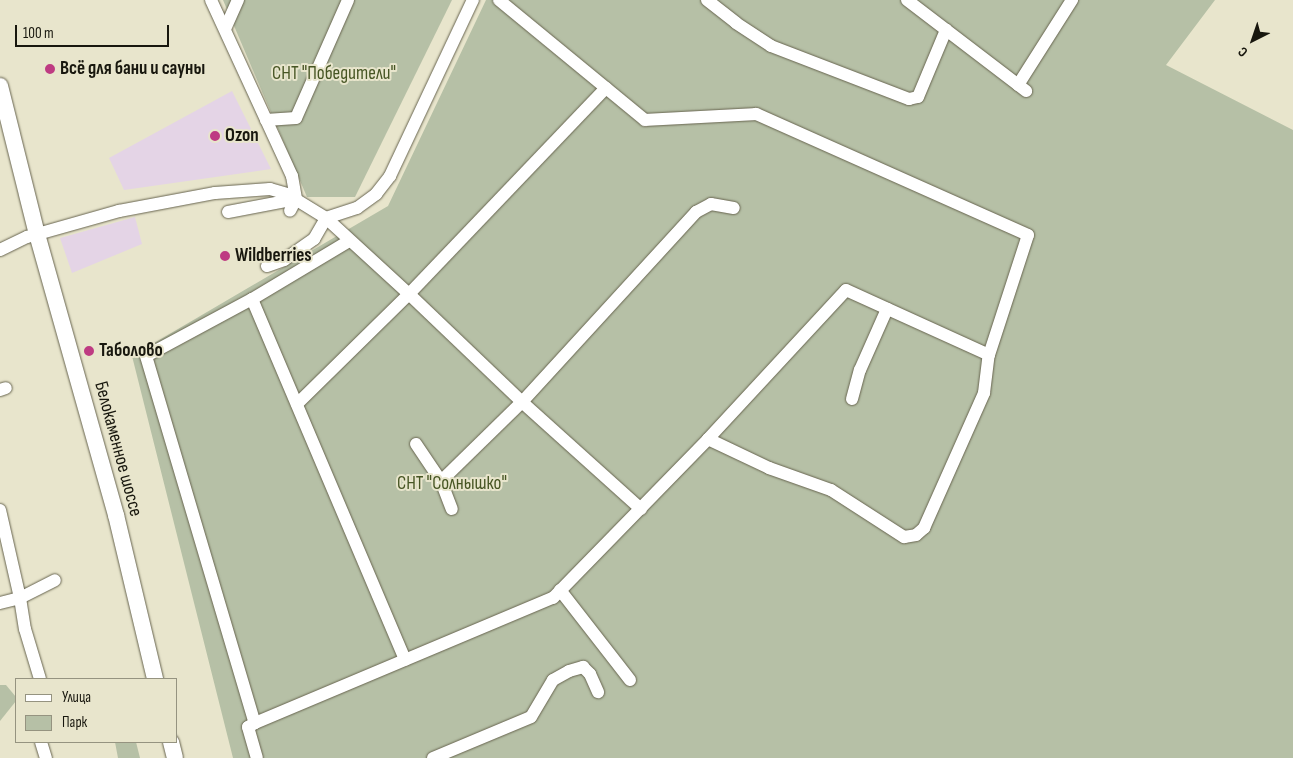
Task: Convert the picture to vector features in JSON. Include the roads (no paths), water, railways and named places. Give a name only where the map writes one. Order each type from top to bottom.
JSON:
[{"type":"main road","name":"Белокаменное шоссе","points":[[0,86],[37,234],[116,515],[156,678]]},
{"type":"main road","points":[[171,743],[175,758]]},
{"type":"street","points":[[211,0],[292,176],[296,199],[290,211]]},
{"type":"street","points":[[225,30],[238,0]]},
{"type":"street","points":[[266,120],[296,118],[348,0]]},
{"type":"street","points":[[267,266],[284,260],[314,238],[326,218],[357,208],[376,194],[390,176],[473,0]]},
{"type":"street","points":[[499,0],[646,120],[756,114],[1028,235],[989,355],[984,393],[924,528],[916,534],[904,537],[831,490],[769,468],[708,439]]},
{"type":"street","points":[[707,0],[736,23],[771,46],[909,99],[918,96],[946,30]]},
{"type":"street","points":[[907,0],[1022,88],[1072,0]]},
{"type":"street","points":[[297,404],[409,294],[606,88]]},
{"type":"street","points":[[0,250],[37,234],[120,211],[215,193],[270,189],[296,199],[326,218],[522,402],[641,509]]},
{"type":"street","points":[[228,212],[296,199]]},
{"type":"street","points":[[441,482],[522,402],[696,212],[712,204],[734,208]]},
{"type":"street","points":[[255,723],[146,356],[252,299],[349,241]]},
{"type":"street","points":[[257,758],[248,727],[255,723],[553,598],[708,439],[846,290],[989,355]]},
{"type":"street","points":[[252,299],[405,660]]},
{"type":"street","points":[[852,399],[860,370],[887,309]]},
{"type":"street","points":[[416,444],[441,482],[452,509]]},
{"type":"street","points":[[0,510],[25,629],[40,678]]},
{"type":"street","points":[[0,604],[20,598],[55,580]]},
{"type":"street","points":[[560,590],[630,680]]},
{"type":"street","points":[[433,758],[531,717],[552,680],[569,672],[582,667],[590,674],[598,692]]},
{"type":"street","points":[[42,743],[46,758]]},
{"type":"place","name":"Всё для бани и сауны","points":[[50,69]]},
{"type":"place","name":"Ozon","points":[[215,136]]},
{"type":"place","name":"Wildberries","points":[[225,256]]},
{"type":"place","name":"Таболово","points":[[89,351]]},
{"type":"park label","name":"СНТ \"Победители\"","points":[[334,74]]},
{"type":"park label","name":"СНТ \"Солнышко\"","points":[[452,484]]}]
